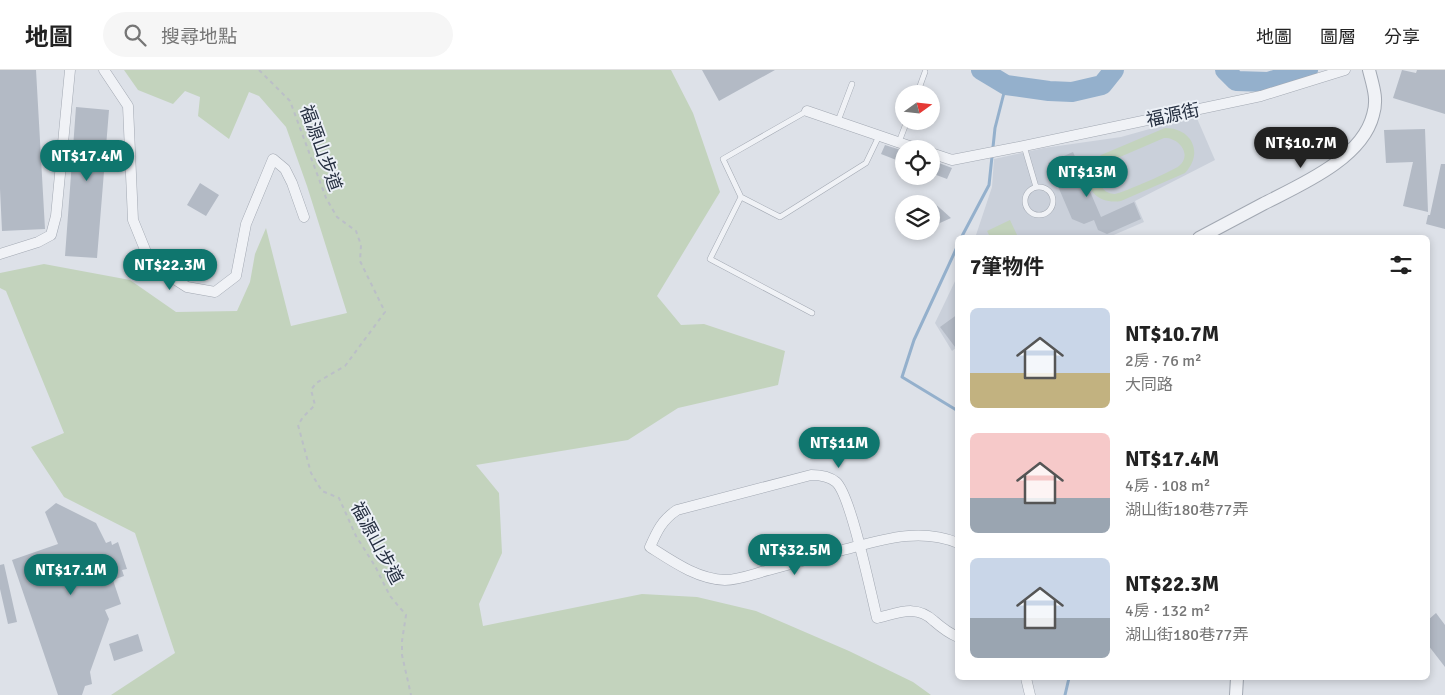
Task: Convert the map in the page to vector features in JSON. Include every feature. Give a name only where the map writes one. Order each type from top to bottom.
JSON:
[{"type":"street","points":[[0,254],[38,242],[51,235],[56,216],[70,70]]},
{"type":"street","points":[[104,70],[128,106],[133,220],[146,252],[162,271],[187,287],[215,292],[236,276],[246,224],[272,159],[285,170],[292,183],[304,217]]},
{"type":"street","name":"福源街","points":[[940,156],[952,160],[1261,96],[1345,70]]},
{"type":"street","points":[[1205,235],[1299,186],[1330,167],[1355,146],[1366,133],[1373,115],[1376,96],[1369,70]]},
{"type":"street","points":[[807,111],[895,141]]},
{"type":"street","points":[[955,541],[922,534],[896,536],[859,546],[750,575],[726,580],[703,576],[679,566],[650,547],[659,526],[677,510],[811,475],[829,478],[837,483],[848,503],[859,546],[877,618],[910,610],[918,610],[926,614],[949,634],[955,635]]},
{"type":"street","points":[[1026,680],[1030,695]]},
{"type":"street","points":[[1236,695],[1237,680]]},
{"type":"lane","points":[[920,85],[925,72]]},
{"type":"lane","points":[[838,122],[852,84]]},
{"type":"lane","points":[[807,111],[723,159],[741,197],[780,217],[866,163],[879,136]]},
{"type":"lane","points":[[1024,146],[1036,187]]},
{"type":"lane","points":[[1036,187],[1049,191],[1052,200],[1050,208],[1043,214],[1030,212],[1026,204],[1025,200],[1029,191],[1036,187]]},
{"type":"lane","points":[[741,197],[710,259],[812,313]]},
{"type":"path","name":"福源山步道","points":[[259,70],[290,101],[326,198],[337,217],[356,231],[360,245],[360,261],[385,312],[345,366],[316,383],[310,390],[315,405],[298,425],[311,473],[322,491],[339,498],[356,536],[375,566],[390,596],[406,615],[402,655],[411,695]]},
{"type":"shaded area","points":[[1196,116],[1215,160],[1135,201],[1144,222],[1114,235],[976,235],[992,187],[994,159],[1044,148],[1121,137]]},
{"type":"shaded area","points":[[955,281],[955,349],[952,351],[935,323]]},
{"type":"green space","points":[[124,70],[671,70],[693,113],[720,192],[657,296],[681,325],[704,324],[785,351],[778,385],[678,408],[628,440],[476,465],[499,493],[502,553],[479,604],[483,626],[642,594],[697,597],[756,611],[849,651],[913,682],[931,695],[111,695],[175,653],[135,533],[64,497],[31,447],[64,433],[6,291],[0,288],[0,273],[44,264],[130,280],[176,312],[237,311],[250,282],[255,254],[266,228],[291,326],[347,313],[307,186],[286,127],[259,96],[249,92],[229,139],[198,116],[200,97],[185,91],[173,104],[138,90]]},
{"type":"green space","points":[[1165,128],[1182,132],[1192,143],[1194,150],[1194,158],[1185,173],[1121,201],[1101,199],[1094,194],[1090,187],[1088,180],[1089,171],[1093,163],[1101,155]],"holes":[[[1164,138],[1169,138],[1179,143],[1184,152],[1185,156],[1179,166],[1147,182],[1115,194],[1102,188],[1099,174],[1100,169],[1106,163]]]},
{"type":"green space","points":[[1010,220],[1017,235],[989,235],[987,231]]},
{"type":"building","points":[[0,70],[36,70],[45,229],[2,231]]},
{"type":"building","points":[[702,70],[775,70],[719,101]]},
{"type":"building","points":[[1402,70],[1416,73],[1417,70],[1445,70],[1445,114],[1393,98]]},
{"type":"building","points":[[76,107],[109,110],[97,258],[65,256]]},
{"type":"building","points":[[1425,129],[1428,212],[1403,206],[1413,162],[1386,163],[1384,130]]},
{"type":"building","points":[[885,145],[895,148],[895,159],[881,154]]},
{"type":"building","points":[[1073,152],[1101,217],[1134,202],[1141,219],[1107,234],[1098,230],[1094,220],[1084,224],[1072,219],[1048,163]]},
{"type":"building","points":[[940,163],[952,168],[947,179],[940,176]]},
{"type":"building","points":[[1441,164],[1445,164],[1445,229],[1426,224],[1428,215],[1430,215]]},
{"type":"building","points":[[200,183],[219,195],[206,216],[187,205]]},
{"type":"building","points":[[940,208],[951,218],[940,223]]},
{"type":"building","points":[[955,316],[955,347],[940,327]]},
{"type":"building","points":[[56,503],[96,523],[106,543],[111,541],[112,545],[118,542],[127,569],[122,570],[124,576],[113,580],[121,604],[105,610],[109,619],[90,672],[92,684],[85,686],[82,695],[58,695],[12,560],[58,544],[45,512]]},
{"type":"building","points":[[4,564],[17,622],[8,624],[0,589],[0,565]]},
{"type":"building","points":[[1436,613],[1445,625],[1445,667],[1430,648],[1430,618]]},
{"type":"building","points":[[138,634],[143,651],[114,661],[109,644]]},
{"type":"waterway","points":[[981,70],[1006,85],[1072,92],[1102,85],[1114,70]]},
{"type":"waterway","points":[[1225,70],[1236,81],[1268,82],[1308,70]]},
{"type":"waterway","points":[[963,235],[989,185],[995,128],[1006,85]]},
{"type":"waterway","points":[[955,251],[914,340],[902,377],[955,409]]},
{"type":"waterway","points":[[1065,695],[1069,680]]}]
